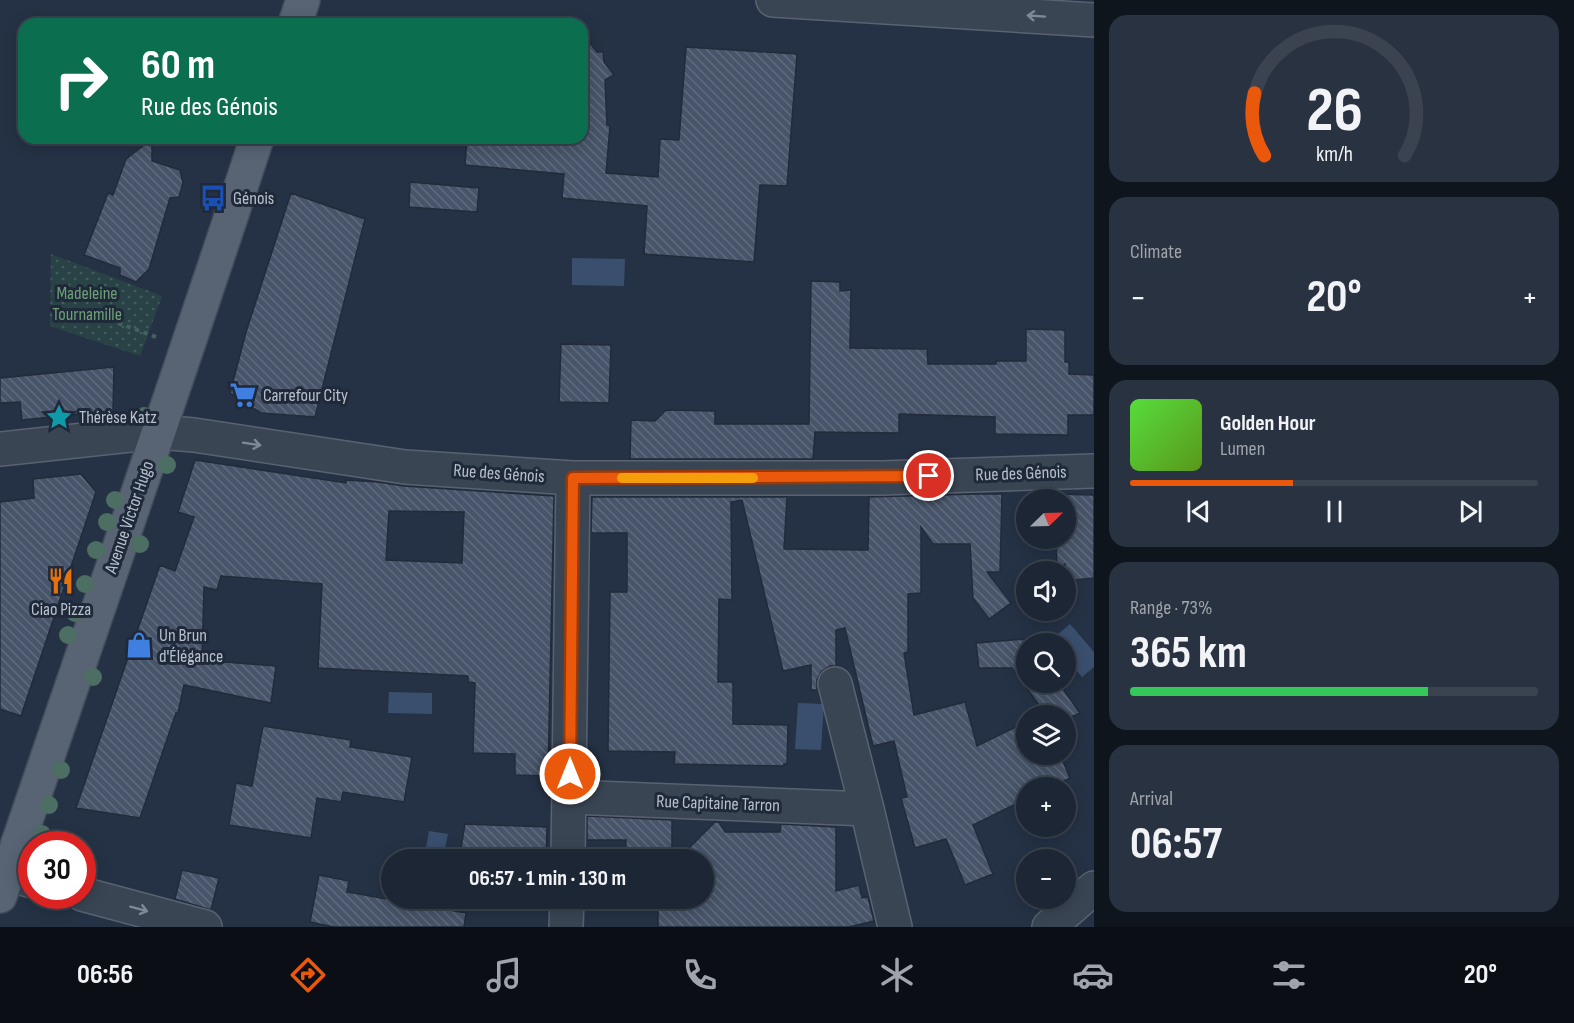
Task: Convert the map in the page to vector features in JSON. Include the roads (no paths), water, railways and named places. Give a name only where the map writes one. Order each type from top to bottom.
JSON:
[{"type":"main road","points":[[297,18],[303,0]]},
{"type":"main road","name":"Avenue Victor Hugo","points":[[13,884],[255,144]]},
{"type":"street","points":[[773,0],[1094,20]]},
{"type":"street","name":"Rue des Génois","points":[[0,449],[159,432],[194,435],[405,467],[573,478],[882,478],[1094,471]]},
{"type":"street","points":[[568,849],[573,478]]},
{"type":"street","points":[[835,684],[895,927]]},
{"type":"street","name":"Rue Capitaine Tarron","points":[[570,797],[867,809]]},
{"type":"street","points":[[1049,927],[1094,888]]},
{"type":"street","points":[[96,898],[205,927]]},
{"type":"street","points":[[566,927],[567,909]]},
{"type":"water","points":[[572,258],[625,259],[624,286],[572,285]]},
{"type":"water","points":[[1070,624],[1094,652],[1094,667],[1082,677],[1076,670],[1076,633],[1059,633]]},
{"type":"water","points":[[389,692],[432,693],[432,714],[388,713]]},
{"type":"water","points":[[798,703],[824,704],[821,750],[795,749]]},
{"type":"water","points":[[429,831],[448,834],[445,849],[426,849]]},
{"type":"place","name":"Génois","points":[[213,198]]},
{"type":"place","name":"Carrefour City","points":[[243,395]]},
{"type":"place","name":"Thérèse Katz","points":[[59,417]]},
{"type":"place","name":"Ciao Pizza","points":[[61,581]]},
{"type":"place","name":"Un Brun d'Élégance","points":[[139,645]]},
{"type":"park label","name":"Madeleine Tournamille","points":[[87,303]]}]
